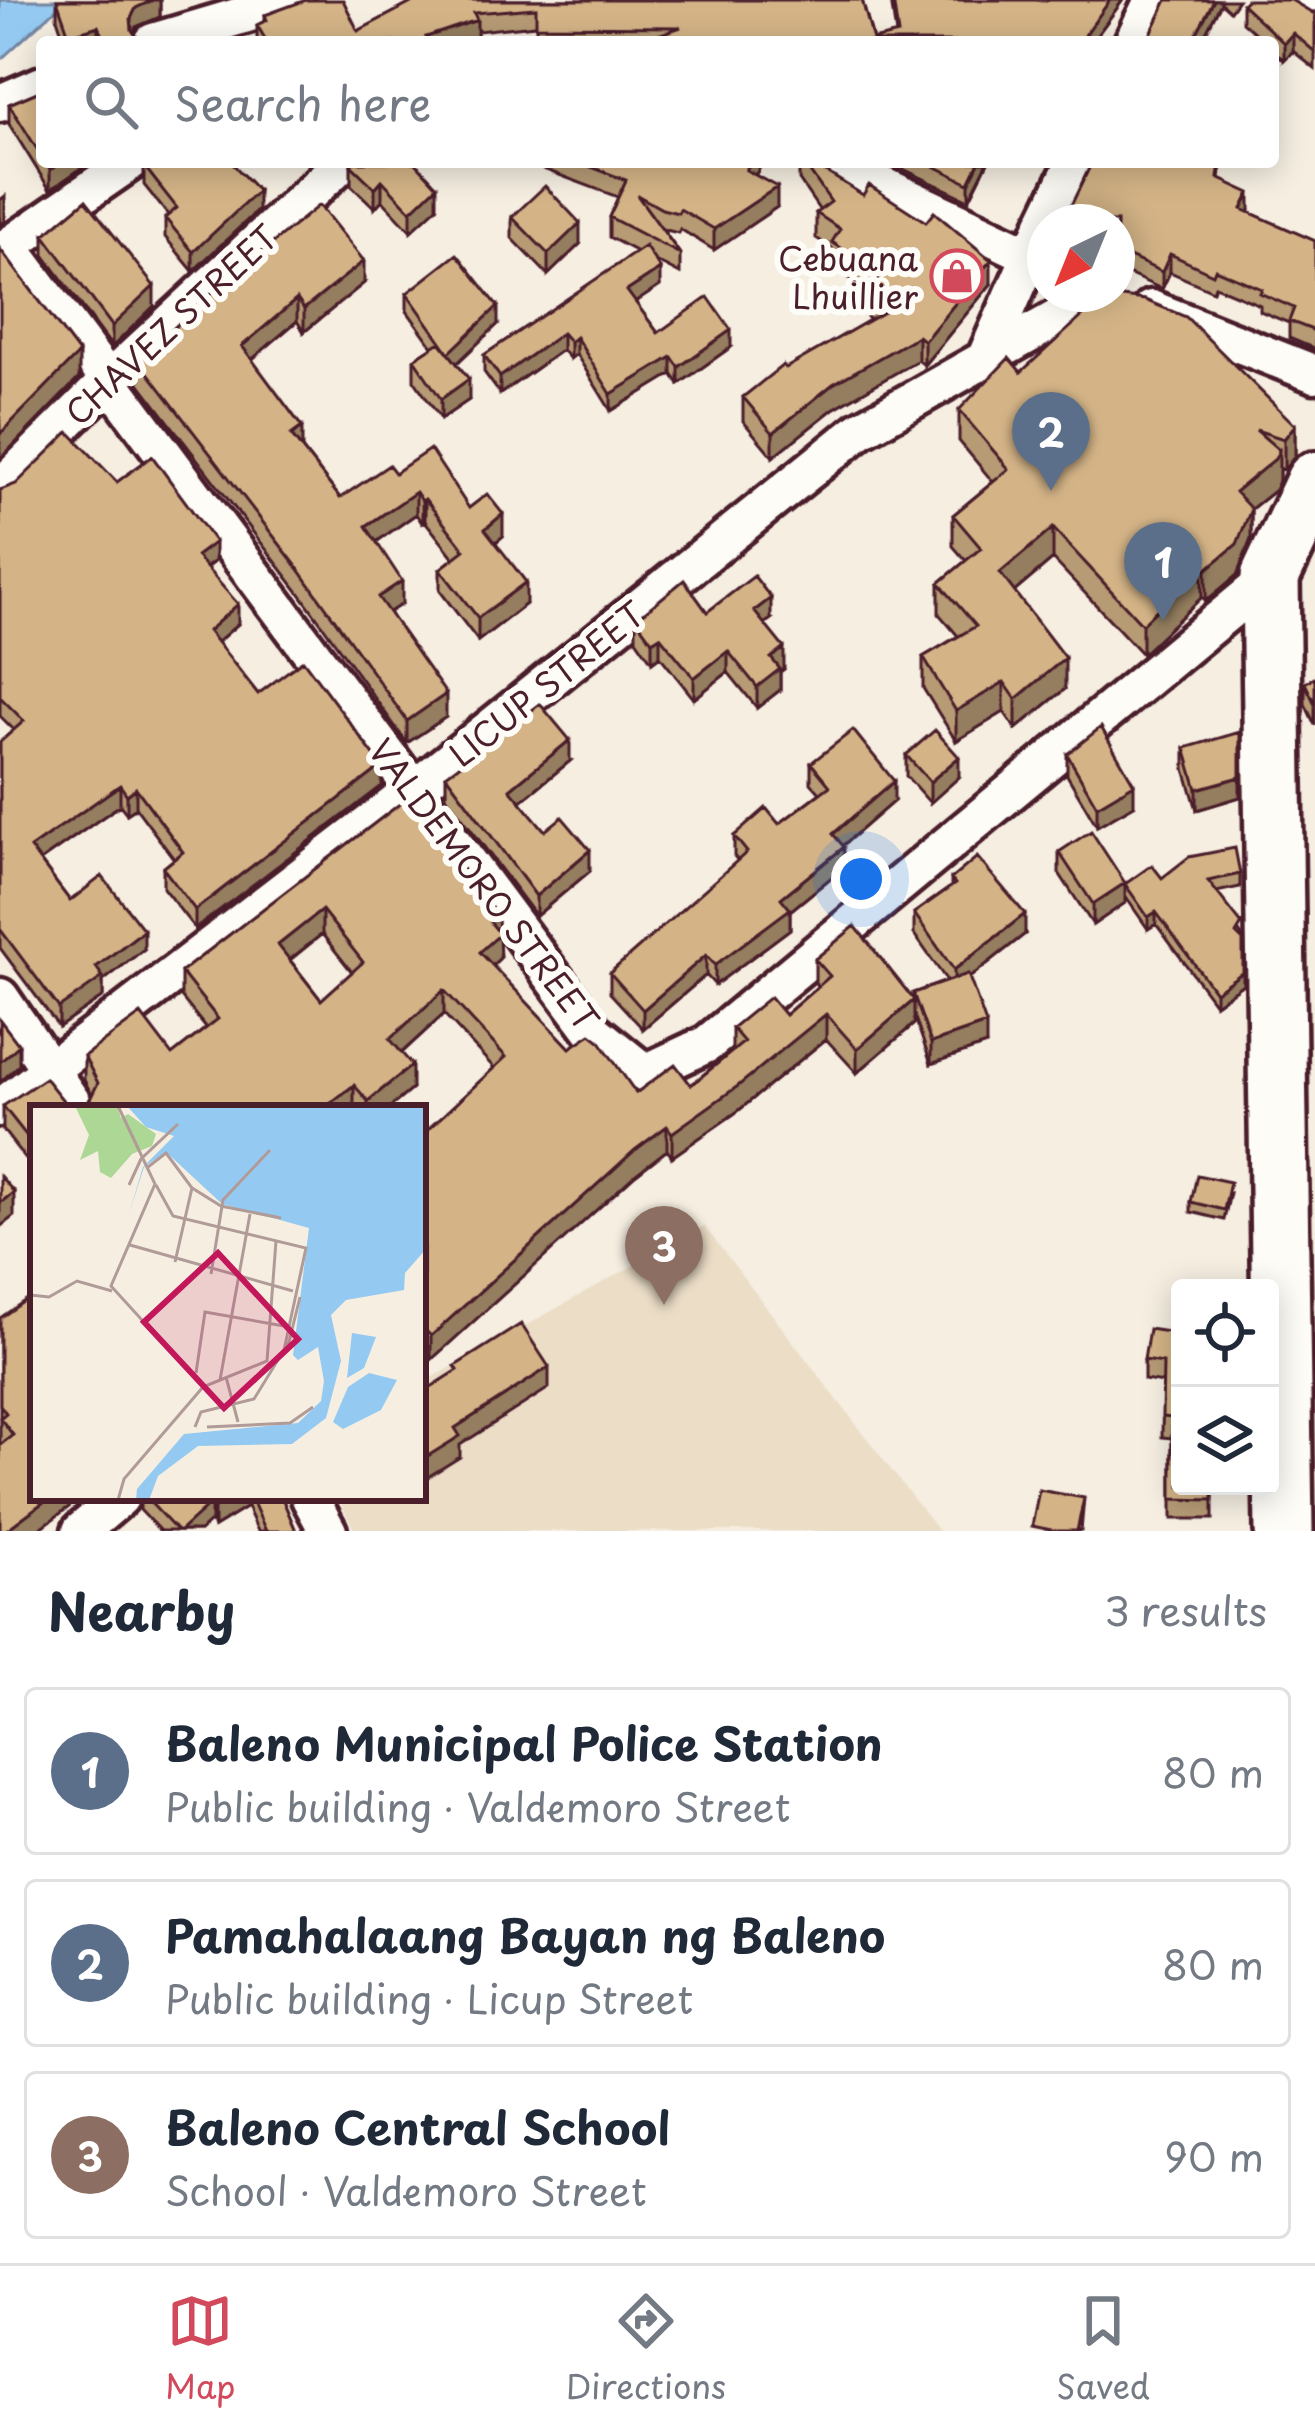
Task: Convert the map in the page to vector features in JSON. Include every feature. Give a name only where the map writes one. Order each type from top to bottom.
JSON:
[{"type":"main road","name":"VALDEMORO STREET","points":[[1270,578],[1315,481]]},
{"type":"main road","points":[[1270,578],[1283,1531]]},
{"type":"street","points":[[193,36],[227,31],[294,0]]},
{"type":"street","points":[[1135,36],[1153,0]]},
{"type":"street","points":[[1306,0],[1315,8]]},
{"type":"street","points":[[0,104],[36,88]]},
{"type":"street","points":[[5,249],[121,168]]},
{"type":"street","name":"CHAVEZ STREET","points":[[0,488],[337,168]]},
{"type":"street","points":[[848,168],[1027,235]]},
{"type":"street","points":[[1057,204],[1072,168]]},
{"type":"street","name":"VALDEMORO STREET","points":[[5,249],[110,379],[593,1031],[645,1072],[707,1044],[1270,578]]},
{"type":"street","points":[[985,359],[1027,270]]},
{"type":"street","points":[[1135,303],[1315,374]]},
{"type":"street","name":"LICUP STREET","points":[[0,1108],[412,791],[860,430],[1068,312]]},
{"type":"street","points":[[0,997],[74,1105]]},
{"type":"street","points":[[80,1531],[116,1501]]},
{"type":"street","points":[[312,1501],[328,1531]]},
{"type":"shaded area","points":[[704,1226],[938,1531],[355,1531],[340,1501],[426,1501],[426,1381]]},
{"type":"water","points":[[0,0],[66,0],[0,60]]},
{"type":"building","points":[[57,0],[153,0],[136,8],[131,18],[136,36],[104,36],[98,26],[69,35]]},
{"type":"building","points":[[306,0],[343,0],[358,31],[417,0],[862,0],[872,36],[655,36],[681,27],[536,26],[536,8],[474,13],[477,20],[429,36],[263,36],[257,25],[267,20],[265,15]]},
{"type":"building","points":[[893,0],[1110,0],[1084,36],[890,36],[898,34]]},
{"type":"building","points":[[1167,0],[1214,0],[1195,36],[1150,36]]},
{"type":"building","points":[[1246,0],[1291,0],[1315,12],[1315,52],[1293,33],[1284,43],[1242,4]]},
{"type":"building","points":[[36,93],[36,147],[9,104]]},
{"type":"building","points":[[146,168],[237,168],[258,191],[193,252],[165,218],[177,208]]},
{"type":"building","points":[[354,168],[420,168],[437,186],[411,211],[382,180],[375,188]]},
{"type":"building","points":[[594,168],[747,168],[777,187],[714,229],[680,209],[678,213],[662,209],[637,195],[680,254],[609,217],[626,180]]},
{"type":"building","points":[[807,168],[820,168],[863,195],[869,185],[926,222],[934,212],[991,260],[924,341],[918,336],[833,384],[773,433],[743,397],[783,365],[786,368],[887,310],[867,293],[882,275],[832,242],[840,229],[816,213],[831,202]]},
{"type":"building","points":[[938,168],[976,168],[969,183]]},
{"type":"building","points":[[1089,168],[1219,168],[1218,178],[1250,193],[1242,209],[1315,241],[1315,331],[1289,321],[1294,308],[1215,269],[1213,274],[1170,254],[1162,272],[1135,259],[1135,204],[1072,204]]},
{"type":"building","points":[[545,186],[580,223],[548,254],[512,217]]},
{"type":"building","points":[[86,200],[154,286],[112,326],[44,235]]},
{"type":"building","points":[[319,205],[364,261],[304,309],[297,299],[242,346],[302,427],[291,435],[340,498],[389,465],[395,473],[430,449],[469,508],[487,494],[503,514],[485,529],[526,582],[478,618],[440,569],[465,550],[425,499],[416,492],[366,526],[402,581],[378,597],[446,694],[407,721],[298,568],[139,361],[207,297]]},
{"type":"building","points":[[645,246],[660,269],[627,291],[658,333],[708,297],[731,330],[679,367],[672,357],[611,394],[576,337],[570,342],[562,333],[500,377],[484,355]]},
{"type":"building","points":[[0,249],[79,353],[0,434]]},
{"type":"building","points":[[457,254],[498,306],[449,353],[407,293]]},
{"type":"building","points":[[1135,299],[1145,300],[1186,317],[1295,425],[1284,439],[1256,430],[1279,450],[1275,459],[1235,492],[1251,509],[1237,544],[1206,570],[1202,566],[1142,624],[1053,528],[1000,573],[1065,658],[1016,699],[1004,682],[956,711],[923,657],[976,626],[939,583],[981,548],[953,515],[1009,469],[959,410],[1009,358],[1021,372],[1087,312],[1135,312]]},
{"type":"building","points":[[440,342],[469,379],[441,399],[414,359]]},
{"type":"building","points":[[69,432],[117,482],[152,456],[215,542],[196,556],[238,604],[208,631],[258,694],[303,660],[382,766],[195,910],[163,868],[183,852],[136,788],[127,795],[120,785],[30,848],[70,901],[102,876],[144,930],[96,967],[103,977],[59,1008],[0,929],[0,742],[24,721],[0,697],[0,490],[16,484]]},
{"type":"building","points":[[754,576],[771,598],[754,611],[784,648],[771,658],[780,669],[757,687],[728,651],[694,678],[660,636],[652,641],[636,619],[684,580],[707,612]]},
{"type":"building","points":[[1315,677],[1315,704],[1305,683]]},
{"type":"building","points":[[540,704],[570,740],[510,789],[545,831],[562,817],[590,850],[536,896],[446,775]]},
{"type":"building","points":[[1101,727],[1134,784],[1097,806],[1067,754]]},
{"type":"building","points":[[853,730],[894,781],[833,834],[844,847],[781,898],[790,909],[715,965],[706,955],[643,1010],[610,973],[747,852],[734,836],[766,808],[779,824],[830,786],[811,763]]},
{"type":"building","points":[[935,730],[959,757],[930,782],[906,755]]},
{"type":"building","points":[[1240,732],[1240,777],[1197,789],[1185,748]]},
{"type":"building","points":[[409,797],[498,917],[491,923],[500,934],[480,952],[570,1048],[591,1034],[599,1040],[636,1093],[675,1064],[691,1085],[744,1042],[732,1028],[770,997],[785,1015],[830,976],[815,959],[855,926],[914,1000],[857,1049],[826,1014],[672,1133],[667,1126],[635,1150],[431,1336],[426,1331],[426,1131],[506,1057],[444,990],[390,1039],[412,1065],[368,1101],[354,1085],[328,1105],[81,1105],[88,1103],[98,1083],[84,1056],[141,1014],[172,1055],[218,1019],[181,972]],"holes":[[[322,910],[363,962],[321,1000],[278,945]]]},
{"type":"building","points":[[1091,831],[1125,883],[1093,904],[1059,852]]},
{"type":"building","points":[[1235,848],[1240,874],[1208,881],[1242,924],[1236,934],[1243,941],[1243,972],[1215,992],[1156,912],[1148,917],[1125,884],[1152,865],[1162,878],[1189,857]]},
{"type":"building","points":[[977,857],[1025,914],[954,970],[914,913],[955,884],[951,879]]},
{"type":"building","points":[[968,974],[986,1024],[931,1043],[913,993]]},
{"type":"building","points":[[0,1020],[19,1045],[0,1062]]},
{"type":"building","points":[[45,1078],[65,1103],[73,1105],[30,1105],[30,1140],[3,1106]]},
{"type":"building","points":[[1197,1175],[1230,1182],[1224,1210],[1191,1202]]},
{"type":"building","points":[[0,1176],[14,1192],[0,1203]]},
{"type":"building","points":[[30,1297],[30,1501],[45,1501],[5,1531],[0,1531],[0,1445],[13,1435],[0,1418],[6,1413],[0,1405],[0,1318]]},
{"type":"building","points":[[521,1324],[549,1367],[455,1428],[460,1436],[426,1457],[426,1390],[458,1370],[455,1366]]},
{"type":"building","points":[[1149,1329],[1171,1332],[1171,1418],[1162,1417],[1163,1363],[1144,1360]]},
{"type":"building","points":[[1039,1490],[1084,1498],[1077,1531],[1032,1526]]},
{"type":"building","points":[[1172,1495],[1213,1495],[1213,1500],[1172,1499]]},
{"type":"building","points":[[149,1501],[227,1501],[214,1508],[211,1503],[177,1531]]},
{"type":"building","points":[[252,1501],[283,1501],[296,1531],[266,1531]]},
{"type":"place","name":"Cebuana Lhuillier","points":[[957,276]]},
{"type":"place","name":"Pamahalaang Bayan ng Baleno","points":[[1051,491]]},
{"type":"place","name":"Baleno Municipal Police Station","points":[[1163,621]]},
{"type":"place","name":"Baleno Central School","points":[[664,1305]]}]
